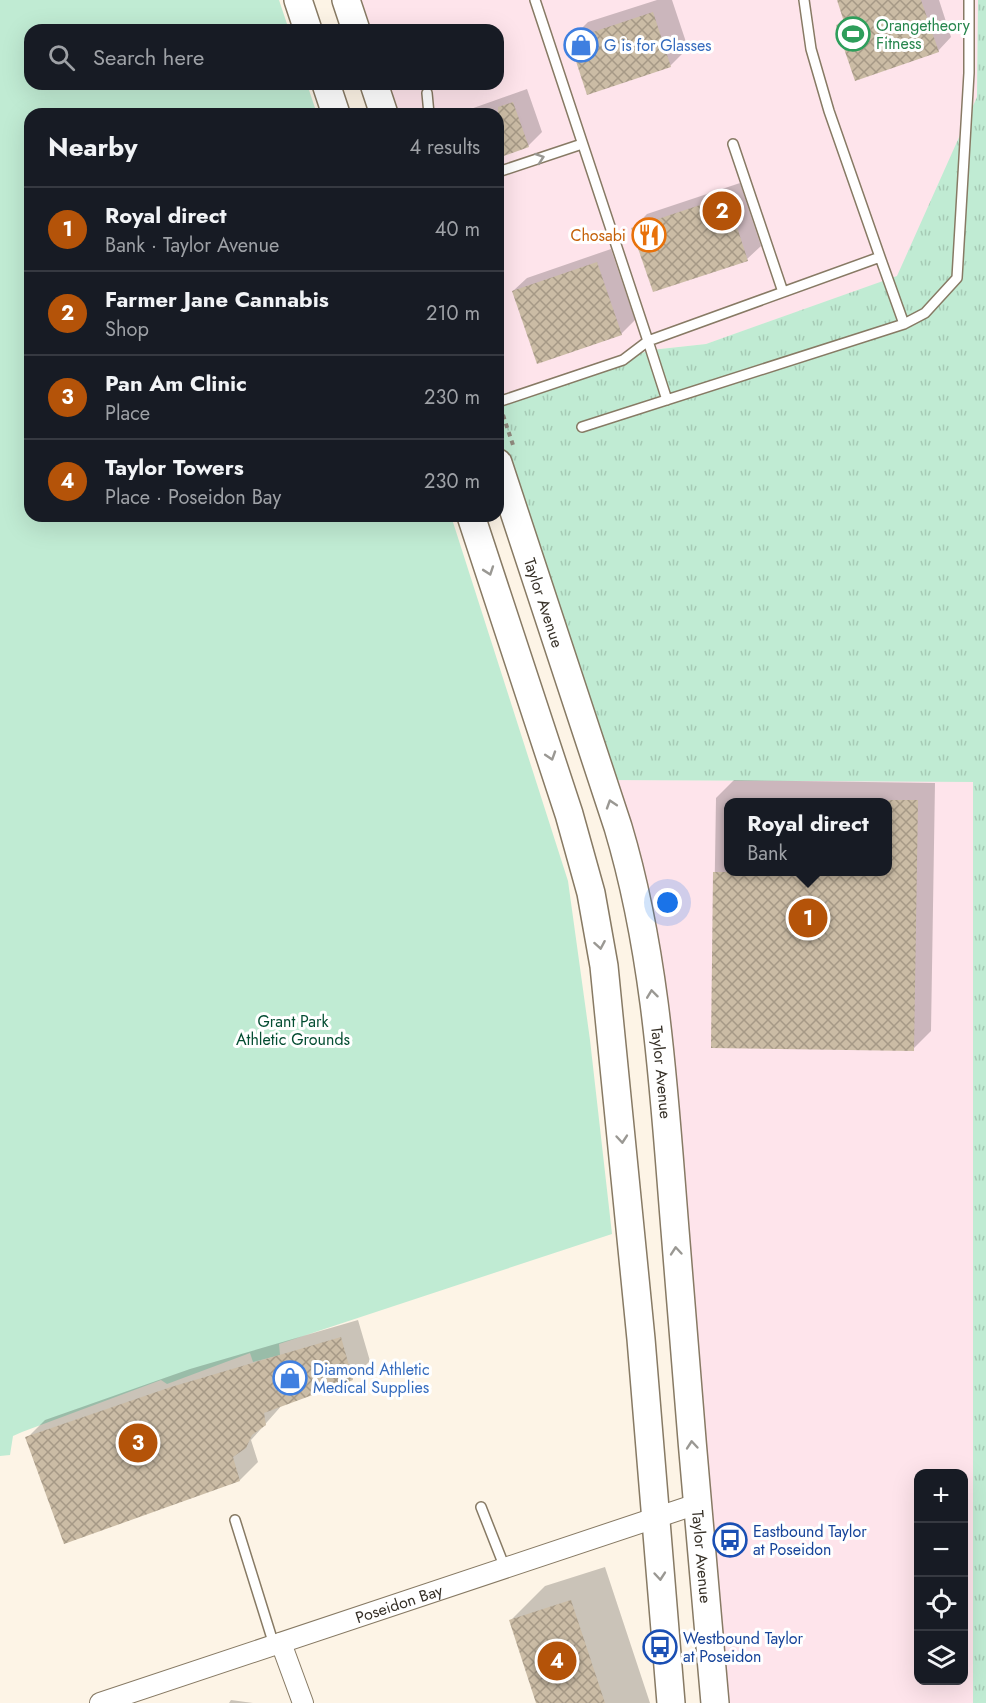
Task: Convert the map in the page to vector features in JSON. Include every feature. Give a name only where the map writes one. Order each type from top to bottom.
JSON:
[{"type":"main road","points":[[346,0],[354,24]]},
{"type":"main road","points":[[328,90],[334,108]]},
{"type":"main road","points":[[376,90],[382,108]]},
{"type":"main road","name":"Taylor Avenue","points":[[504,481],[618,827],[642,926],[654,1011],[668,1152],[715,1703]]},
{"type":"main road","points":[[473,522],[569,814],[591,893],[604,966],[656,1517],[671,1703]]},
{"type":"street","name":"Poseidon Bay","points":[[100,1703],[697,1504]]},
{"type":"street","points":[[278,1644],[303,1703]]},
{"type":"lane","points":[[535,0],[667,400]]},
{"type":"lane","points":[[804,0],[811,49],[823,90],[904,324]]},
{"type":"lane","points":[[582,427],[904,324],[925,313],[957,278],[969,73],[969,0]]},
{"type":"lane","points":[[428,93],[429,108]]},
{"type":"lane","points":[[504,170],[582,144]]},
{"type":"lane","points":[[733,144],[783,292]]},
{"type":"lane","points":[[504,400],[623,360],[648,342],[880,257]]},
{"type":"lane","points":[[481,1507],[505,1568]]},
{"type":"lane","points":[[235,1520],[278,1644]]},
{"type":"shaded area","points":[[346,0],[978,0],[977,97],[898,276],[706,344],[651,350],[504,400],[504,108],[382,108],[376,90],[504,90],[504,24],[354,24]]},
{"type":"shaded area","points":[[603,780],[973,781],[973,1703],[715,1703],[668,1152]]},
{"type":"green space","name":"Grant Park Athletic Grounds","points":[[0,0],[279,0],[287,24],[24,24],[24,90],[309,90],[315,108],[24,108],[24,522],[453,522],[568,881],[590,1040],[612,1234],[279,1344],[280,1355],[253,1362],[250,1353],[167,1384],[161,1380],[13,1436],[10,1455],[0,1456]]},
{"type":"green space","points":[[978,0],[986,0],[986,1703],[973,1703],[973,782],[603,780],[504,481],[504,397],[651,350],[706,344],[897,276],[977,97]]},
{"type":"building","points":[[837,0],[921,0],[939,52],[855,81],[836,25],[844,22]]},
{"type":"building","points":[[653,12],[671,67],[587,95],[569,40]]},
{"type":"building","points":[[513,102],[529,147],[504,156],[504,108],[498,107]]},
{"type":"building","points":[[727,196],[748,261],[653,292],[631,228]]},
{"type":"building","points":[[597,262],[622,335],[537,364],[512,291]]},
{"type":"building","points":[[892,800],[918,800],[914,1051],[711,1048],[713,872],[724,872],[724,876],[892,876]]},
{"type":"building","points":[[341,1337],[353,1380],[264,1413],[266,1425],[252,1435],[246,1448],[233,1457],[240,1481],[64,1544],[25,1437],[171,1387]]},
{"type":"building","points":[[571,1600],[605,1703],[536,1703],[509,1620]]},
{"type":"place","name":"Orangetheory Fitness","points":[[853,34]]},
{"type":"place","name":"G is for Glasses","points":[[581,45]]},
{"type":"place","name":"Farmer Jane Cannabis","points":[[722,211]]},
{"type":"place","name":"Chosabi","points":[[649,235]]},
{"type":"place","name":"Royal direct","points":[[808,918]]},
{"type":"place","name":"Diamond Athletic Medical Supplies","points":[[290,1378]]},
{"type":"place","name":"Pan Am Clinic","points":[[138,1443]]},
{"type":"place","name":"Eastbound Taylor at Poseidon","points":[[730,1540]]},
{"type":"place","name":"Westbound Taylor at Poseidon","points":[[660,1647]]},
{"type":"place","name":"Taylor Towers","points":[[557,1661]]}]
